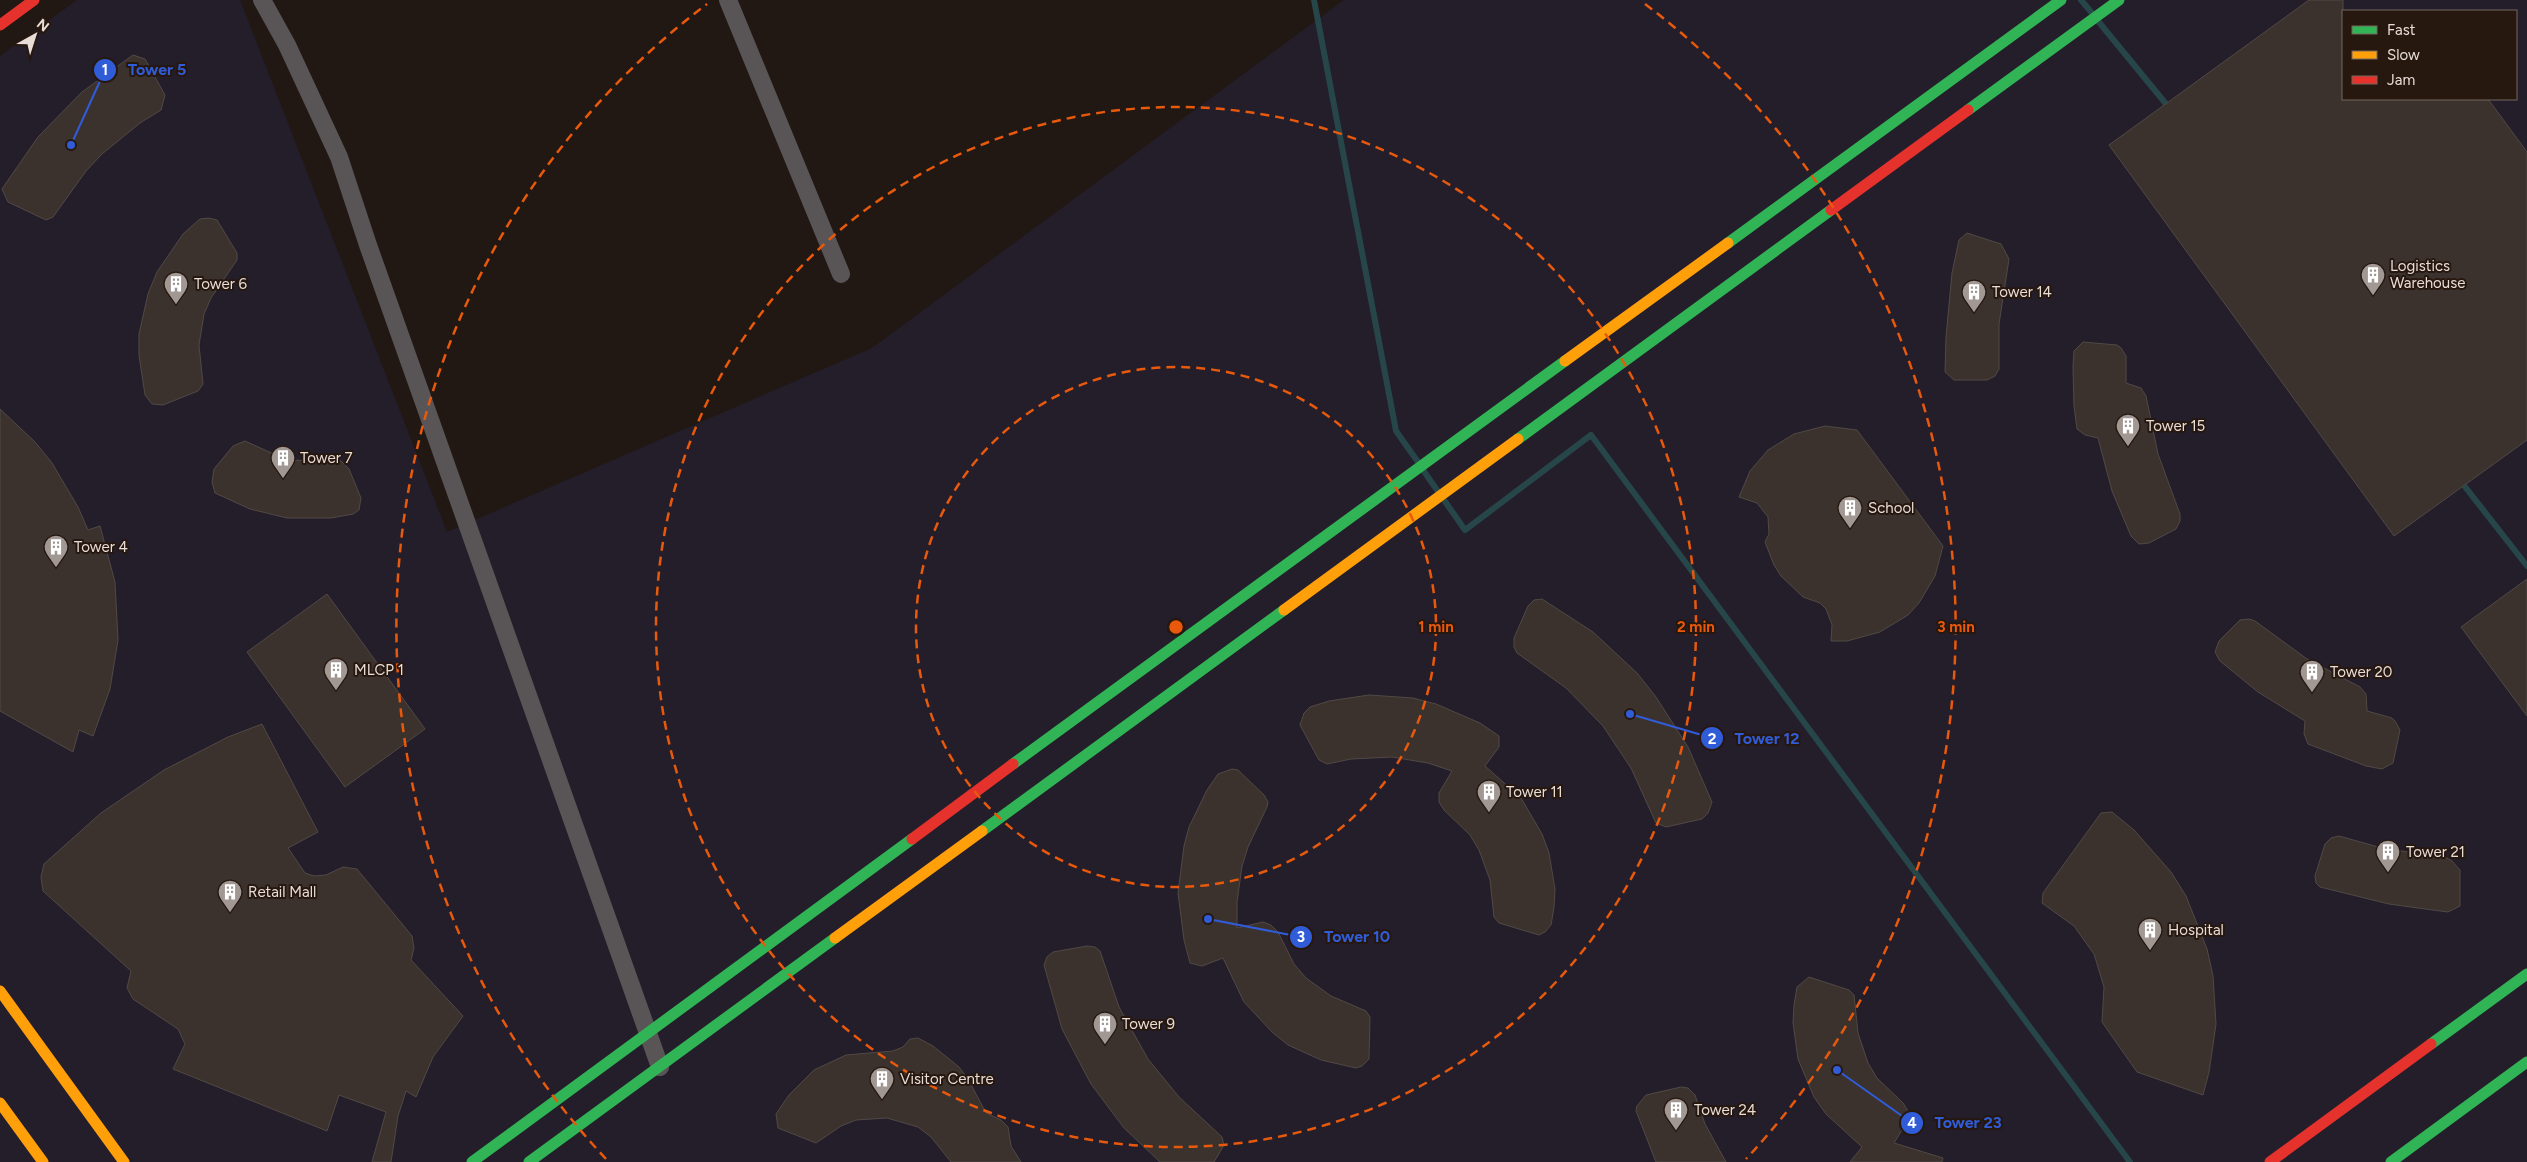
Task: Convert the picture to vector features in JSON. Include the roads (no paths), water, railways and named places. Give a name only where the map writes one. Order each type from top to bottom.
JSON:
[{"type":"street","points":[[0,25],[34,0]]},
{"type":"street","points":[[262,0],[287,45],[339,156],[365,237],[646,1034],[660,1066]]},
{"type":"street","points":[[728,0],[841,274]]},
{"type":"street","points":[[472,1162],[2061,0]]},
{"type":"street","points":[[529,1162],[2119,0]]},
{"type":"street","points":[[2270,1162],[2527,974]]},
{"type":"street","points":[[0,991],[124,1162]]},
{"type":"street","points":[[2391,1162],[2527,1062]]},
{"type":"street","points":[[0,1103],[43,1162]]},
{"type":"waterway","points":[[1314,0],[1396,431],[1418,462]]},
{"type":"waterway","points":[[2081,0],[2092,13]]},
{"type":"waterway","points":[[2098,21],[2171,110]]},
{"type":"waterway","points":[[1423,470],[1465,530],[1591,435],[2130,1162]]},
{"type":"waterway","points":[[2459,479],[2527,566]]},
{"type":"place","name":"Tower 5","points":[[71,145]]},
{"type":"place","name":"Logistics Warehouse","points":[[2373,296]]},
{"type":"place","name":"Tower 6","points":[[176,305]]},
{"type":"place","name":"Tower 14","points":[[1974,313]]},
{"type":"place","name":"Tower 15","points":[[2128,447]]},
{"type":"place","name":"Tower 7","points":[[283,479]]},
{"type":"place","name":"School","points":[[1850,529]]},
{"type":"place","name":"Tower 4","points":[[56,568]]},
{"type":"place","name":"MLCP 1","points":[[336,691]]},
{"type":"place","name":"Tower 20","points":[[2312,693]]},
{"type":"place","name":"Tower 12","points":[[1630,714]]},
{"type":"place","name":"Tower 11","points":[[1489,813]]},
{"type":"place","name":"Tower 21","points":[[2388,873]]},
{"type":"place","name":"Retail Mall","points":[[230,913]]},
{"type":"place","name":"Tower 10","points":[[1208,919]]},
{"type":"place","name":"Hospital","points":[[2150,951]]},
{"type":"place","name":"Tower 9","points":[[1105,1045]]},
{"type":"place","name":"Tower 23","points":[[1837,1070]]},
{"type":"place","name":"Visitor Centre","points":[[882,1100]]},
{"type":"place","name":"Tower 24","points":[[1676,1131]]}]
